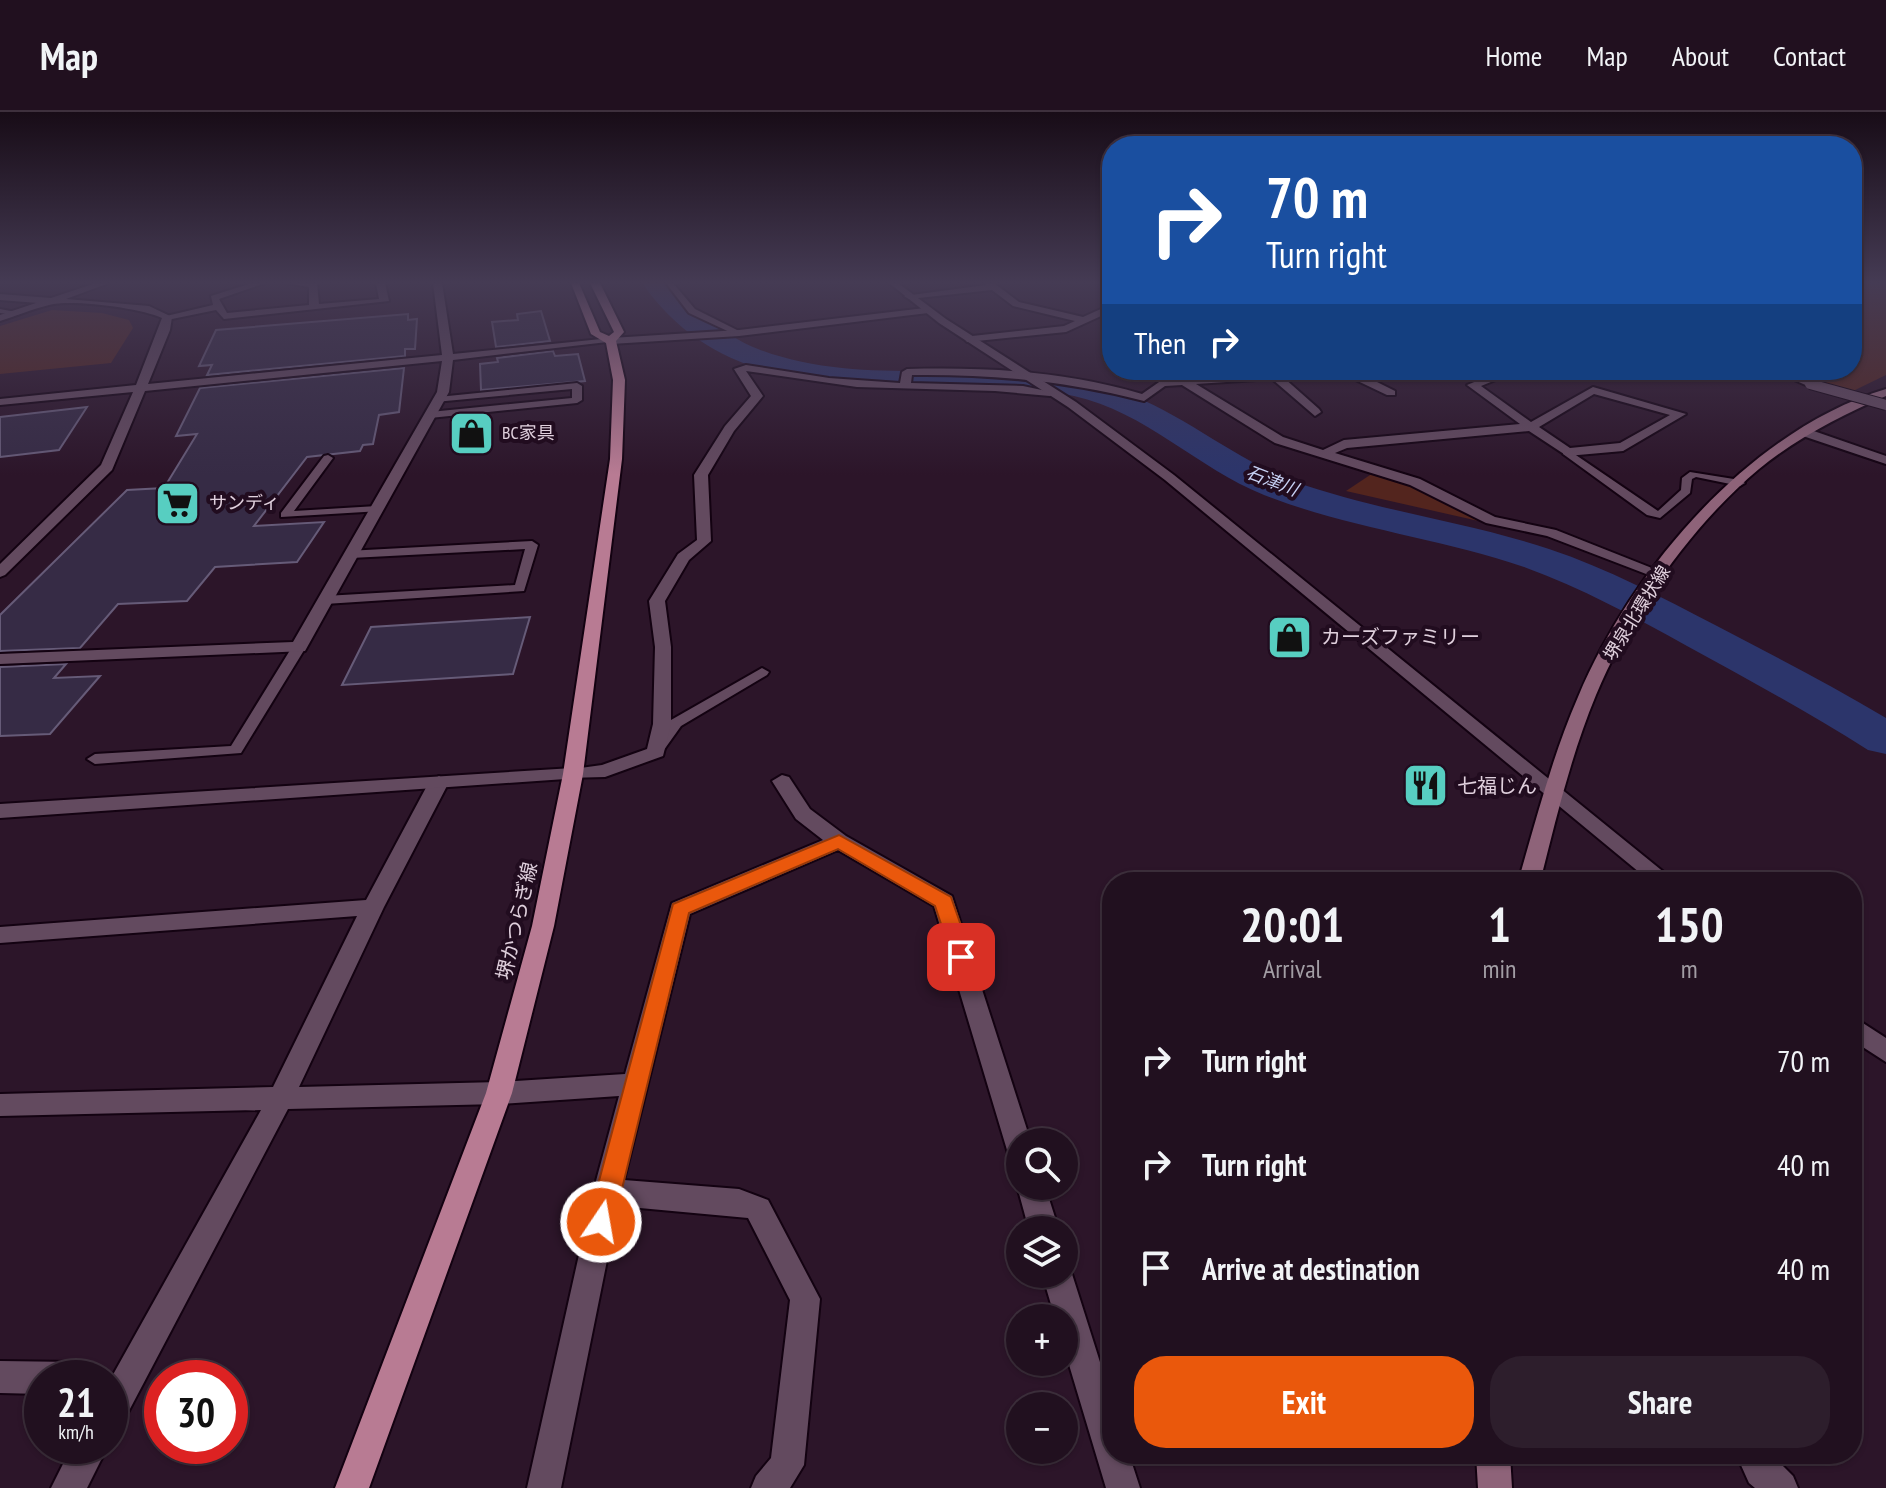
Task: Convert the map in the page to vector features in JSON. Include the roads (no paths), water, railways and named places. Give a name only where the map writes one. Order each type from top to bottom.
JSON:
[{"type":"main road","name":"堺かつらぎ線","points":[[352,1488],[499,1093],[543,926],[573,774],[616,459],[619,380],[612,347]]},
{"type":"main road","name":"堺泉北環状線","points":[[1532,872],[1553,796],[1588,695],[1629,620],[1659,574],[1694,530],[1753,469],[1804,432],[1886,392]]},
{"type":"main road","points":[[1494,1464],[1495,1488]]},
{"type":"street","points":[[0,572],[107,467],[143,388],[157,347]]},
{"type":"street","points":[[0,659],[299,647],[443,392],[447,347]]},
{"type":"street","points":[[0,402],[543,347]]},
{"type":"street","points":[[980,347],[1095,420],[1553,796],[1652,872]]},
{"type":"street","points":[[0,811],[605,771],[656,752],[662,724],[663,647],[657,601],[683,557],[704,541],[701,475],[729,429],[757,396],[739,369],[748,366],[833,382],[1019,373],[1076,379],[1144,398],[1162,383],[1198,380]]},
{"type":"street","points":[[906,379],[1049,393]]},
{"type":"street","points":[[1280,380],[1315,412]]},
{"type":"street","points":[[1366,380],[1391,393]]},
{"type":"street","points":[[1326,453],[1344,444],[1531,427],[1593,390],[1680,414],[1623,447],[1567,452],[1531,427],[1473,385],[1488,380]]},
{"type":"street","points":[[1802,380],[1886,405]]},
{"type":"street","points":[[1183,381],[1279,440],[1415,482],[1491,520],[1551,533],[1659,574]]},
{"type":"street","points":[[1804,432],[1886,460]]},
{"type":"street","points":[[782,781],[803,814],[839,841],[944,902],[1013,1128]]},
{"type":"street","points":[[128,1362],[282,1096],[373,907],[439,782]]},
{"type":"street","points":[[544,1488],[607,1192],[680,909],[839,841]]},
{"type":"street","points":[[0,935],[373,907]]},
{"type":"street","points":[[1862,1034],[1886,1052]]},
{"type":"street","points":[[0,1105],[499,1093],[635,1084]]},
{"type":"street","points":[[607,1192],[739,1202],[758,1209],[805,1299],[787,1465],[768,1488]]},
{"type":"street","points":[[1061,1288],[1102,1421]]},
{"type":"street","points":[[0,1377],[24,1377]]},
{"type":"street","points":[[68,1488],[81,1464]]},
{"type":"street","points":[[1115,1464],[1123,1488]]},
{"type":"street","points":[[1758,1464],[1761,1471],[1781,1488]]},
{"type":"lane","points":[[430,415],[577,400],[577,386],[438,400]]},
{"type":"lane","points":[[1567,452],[1651,513],[1660,515],[1686,491],[1687,478],[1694,474],[1740,483]]},
{"type":"lane","points":[[328,458],[285,515],[377,509]]},
{"type":"lane","points":[[325,600],[520,588],[532,545],[351,554]]},
{"type":"lane","points":[[95,759],[236,750],[299,647]]},
{"type":"lane","points":[[656,752],[676,723],[762,672]]},
{"type":"waterway","name":"石津川","points":[[734,347],[794,370],[844,376],[1006,379],[1062,385],[1116,399],[1166,423],[1240,470],[1280,488],[1331,505],[1498,546],[1615,588],[1886,739]]},
{"type":"place","name":"BC家具","points":[[471,433]]},
{"type":"place","name":"サンディ","points":[[178,503]]},
{"type":"place","name":"カーズファミリー","points":[[1290,637]]},
{"type":"place","name":"七福じん","points":[[1426,786]]}]
